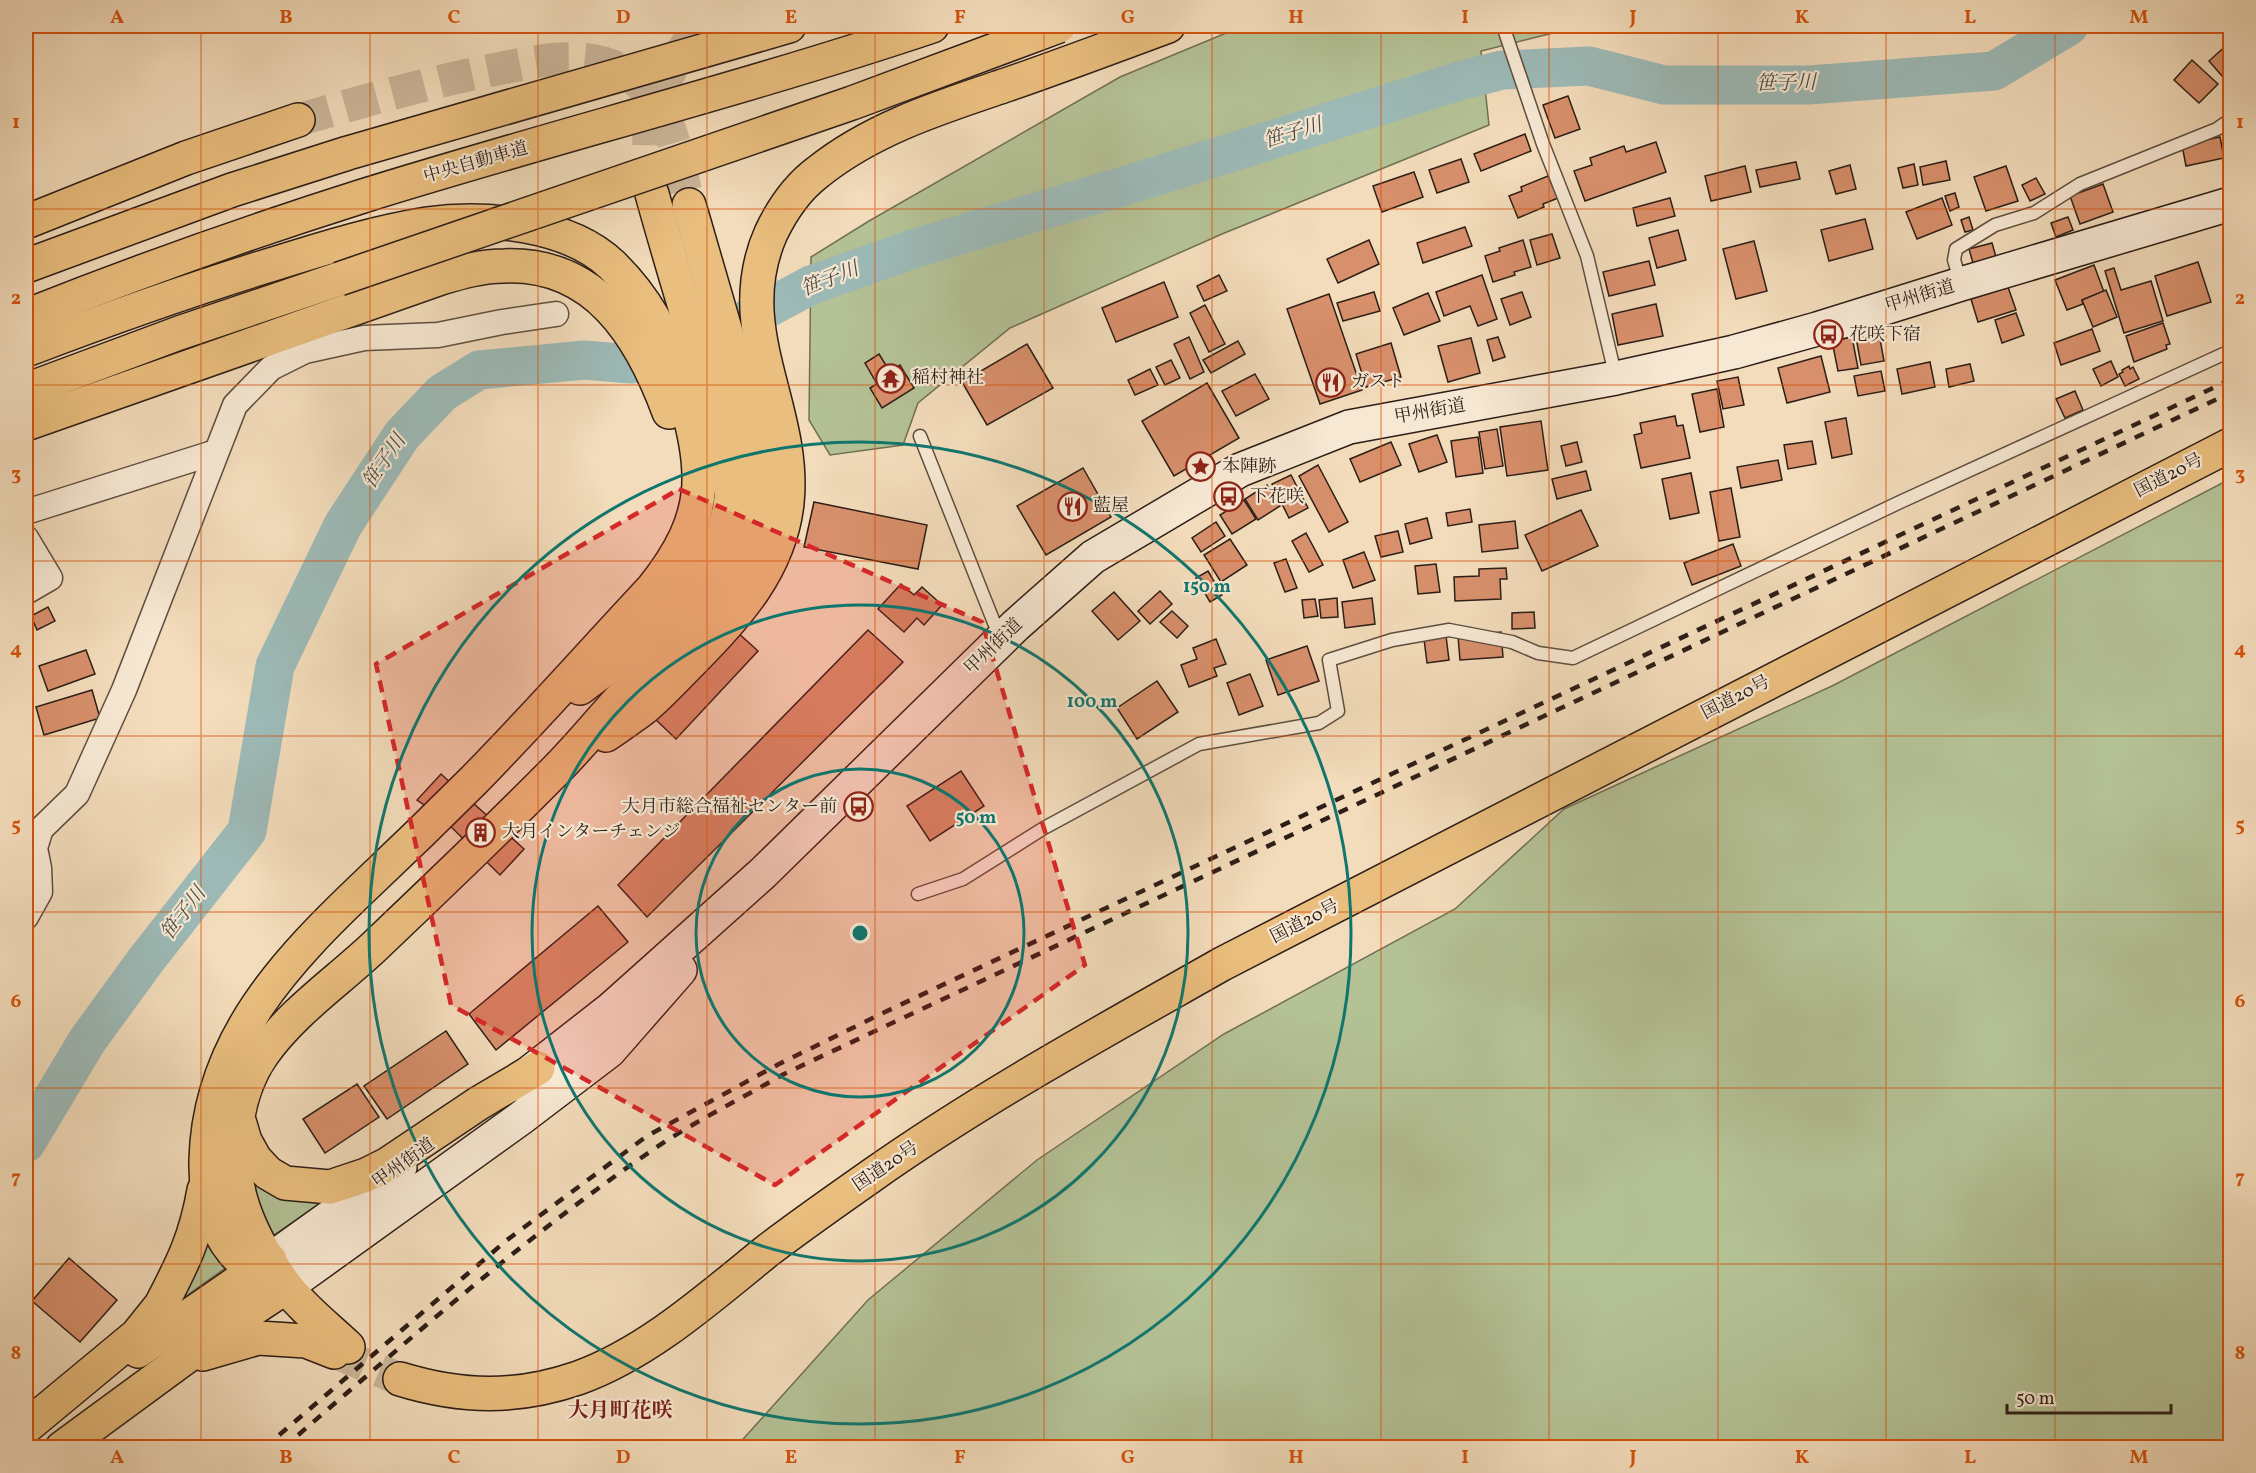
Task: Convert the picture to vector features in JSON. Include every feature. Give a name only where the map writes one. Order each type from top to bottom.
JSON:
[{"type":"highway","points":[[26,266],[232,190],[348,153],[789,26]]},
{"type":"highway","name":"中央自動車道","points":[[26,316],[246,233],[377,192],[751,83],[932,26]]},
{"type":"highway","points":[[26,390],[179,333],[830,111],[1059,26]]},
{"type":"highway","points":[[520,733],[594,636],[643,581],[661,553],[673,527],[679,498],[680,470],[724,428],[761,347],[757,319],[757,285],[763,253],[776,224],[793,196],[817,172],[847,151],[917,116],[1168,26]]},
{"type":"highway","points":[[26,222],[186,158],[298,120]]},
{"type":"highway","points":[[655,204],[724,428]]},
{"type":"highway","points":[[26,1428],[137,1335],[161,1305],[192,1245],[200,1218],[212,1105],[223,1068],[243,1028],[267,991],[302,948],[520,733],[643,638],[692,586],[710,560],[723,532],[730,504],[730,477],[693,218]]},
{"type":"highway","points":[[26,350],[209,283],[373,236],[427,224],[473,220],[525,225],[557,234],[611,264],[650,313],[678,372],[724,428]]},
{"type":"highway","points":[[26,424],[441,278],[472,269],[505,266],[537,268],[568,278],[592,293],[615,311],[631,333],[658,384],[724,428],[786,450],[787,504],[780,537],[768,568],[727,627],[644,708],[557,769],[373,948],[282,1029],[260,1058],[245,1086],[238,1117],[235,1148],[240,1197],[270,1273]]},
{"type":"highway","name":"国道20号","points":[[400,1380],[430,1388],[465,1393],[535,1391],[580,1377],[626,1356],[692,1312],[770,1249],[874,1174],[1002,1091],[1222,964],[2230,445]]},
{"type":"highway","points":[[238,1117],[244,1141],[255,1159],[268,1173],[285,1183],[330,1187],[366,1175],[388,1164],[479,1103],[538,1068]]},
{"type":"highway","points":[[175,1365],[216,1348],[258,1338],[306,1341],[341,1350],[270,1273],[228,1247],[216,1226],[205,1185]]},
{"type":"highway","name":"甲州街道","points":[[62,1448],[239,1318],[270,1273]]},
{"type":"highway","name":"甲州街道","points":[[26,1428],[270,1273]]},
{"type":"main road","name":"甲州街道","points":[[270,1273],[538,1068],[611,1009],[763,873],[1004,636],[1093,557],[1240,471],[1349,427],[1616,378],[1734,352],[2230,204]]},
{"type":"main road","name":"甲州街道","points":[[270,1273],[521,1118],[609,1052],[763,873]]},
{"type":"street","points":[[26,917],[40,892],[35,848],[41,829],[76,794],[124,690],[235,405],[271,368],[305,351],[364,338],[438,334],[556,314]]},
{"type":"street","points":[[26,512],[216,452]]},
{"type":"street","points":[[26,538],[50,578],[26,592]]},
{"type":"lane","points":[[1503,26],[1543,144],[1587,256],[1616,378]]},
{"type":"lane","points":[[1961,284],[1954,260],[1956,249],[1971,238],[1995,225],[2034,213],[2080,184],[2217,129],[2230,120]]},
{"type":"lane","points":[[918,894],[963,879],[1044,828],[1199,744],[1320,723],[1338,711],[1329,660],[1392,640],[1449,630],[1512,642],[1538,654],[1573,658],[1898,503],[2230,351]]},
{"type":"lane","points":[[920,436],[995,625],[1004,636]]},
{"type":"highlighted area","points":[[679,489],[982,622],[1085,965],[775,1185],[451,1005],[376,664]]},
{"type":"green space","points":[[1243,26],[1581,26],[1481,51],[1489,125],[1222,234],[1010,328],[918,403],[903,445],[830,455],[809,420],[811,257],[869,221],[1120,77]]},
{"type":"green space","points":[[2230,479],[2230,1447],[736,1447],[868,1300],[1037,1160],[1224,1034],[1455,909],[1564,809],[1832,686]]},
{"type":"green space","points":[[246,1167],[321,1203],[268,1239]]},
{"type":"green space","points":[[207,1236],[231,1264],[175,1304]]},
{"type":"building","points":[[2228,44],[2230,47],[2230,85],[2209,61]]},
{"type":"building","points":[[2192,60],[2218,84],[2199,103],[2174,80]]},
{"type":"building","points":[[1568,96],[1580,129],[1555,138],[1543,105]]},
{"type":"building","points":[[1525,134],[1531,151],[1481,171],[1474,154]]},
{"type":"building","points":[[2220,137],[2224,158],[2186,166],[2182,145]]},
{"type":"building","points":[[1656,142],[1666,172],[1585,201],[1574,171],[1592,165],[1590,158],[1624,146],[1626,152]]},
{"type":"building","points":[[1461,159],[1469,182],[1437,193],[1429,170]]},
{"type":"building","points":[[1946,161],[1950,180],[1923,185],[1920,167]]},
{"type":"building","points":[[1796,162],[1800,179],[1760,187],[1756,170]]},
{"type":"building","points":[[1914,164],[1918,185],[1903,188],[1898,168]]},
{"type":"building","points":[[1850,165],[1856,189],[1836,194],[1829,171]]},
{"type":"building","points":[[1745,166],[1751,192],[1711,201],[1705,176]]},
{"type":"building","points":[[2006,166],[2018,201],[1986,211],[1974,177]]},
{"type":"building","points":[[1414,172],[1423,197],[1382,212],[1373,186]]},
{"type":"building","points":[[1548,176],[1558,198],[1518,218],[1509,196],[1522,191],[1521,187]]},
{"type":"building","points":[[2036,178],[2045,194],[2030,201],[2022,185]]},
{"type":"building","points":[[2103,184],[2113,212],[2080,224],[2070,196]]},
{"type":"building","points":[[1955,193],[1959,207],[1950,211],[1945,196]]},
{"type":"building","points":[[1670,198],[1675,216],[1637,226],[1633,208]]},
{"type":"building","points":[[1942,198],[1952,225],[1917,239],[1906,212]]},
{"type":"building","points":[[1969,217],[1973,230],[1965,232],[1961,220]]},
{"type":"building","points":[[2068,217],[2073,230],[2056,237],[2051,223]]},
{"type":"building","points":[[1865,219],[1873,249],[1829,261],[1821,230]]},
{"type":"building","points":[[1465,227],[1472,246],[1423,263],[1417,243]]},
{"type":"building","points":[[1678,230],[1686,260],[1657,268],[1649,238]]},
{"type":"building","points":[[1552,234],[1560,258],[1537,265],[1530,240]]},
{"type":"building","points":[[1369,240],[1379,264],[1338,283],[1327,259]]},
{"type":"building","points":[[1523,240],[1531,267],[1493,282],[1485,256],[1500,251],[1499,248]]},
{"type":"building","points":[[1754,241],[1767,291],[1736,299],[1723,249]]},
{"type":"building","points":[[1992,243],[1996,257],[1973,263],[1969,249]]},
{"type":"building","points":[[1649,261],[1655,285],[1609,296],[1603,272]]},
{"type":"building","points":[[2198,262],[2211,302],[2167,316],[2155,276]]},
{"type":"building","points":[[2094,265],[2104,292],[2082,300],[2083,304],[2067,310],[2055,280]]},
{"type":"building","points":[[2114,268],[2121,290],[2151,281],[2163,321],[2124,333],[2105,271]]},
{"type":"building","points":[[1219,275],[1227,291],[1204,301],[1197,286]]},
{"type":"building","points":[[1482,275],[1497,319],[1478,326],[1470,306],[1444,316],[1436,292]]},
{"type":"building","points":[[1164,282],[1178,317],[1116,342],[1102,308]]},
{"type":"building","points":[[2008,287],[2016,310],[1978,322],[1971,299]]},
{"type":"building","points":[[2106,290],[2117,317],[2093,327],[2082,300]]},
{"type":"building","points":[[1374,292],[1380,311],[1343,321],[1337,303]]},
{"type":"building","points":[[1522,292],[1531,317],[1510,325],[1501,299]]},
{"type":"building","points":[[1428,293],[1440,321],[1404,335],[1393,308]]},
{"type":"building","points":[[1329,294],[1362,390],[1320,404],[1287,309]]},
{"type":"building","points":[[1656,304],[1663,336],[1618,345],[1612,314]]},
{"type":"building","points":[[1205,305],[1225,344],[1209,352],[1190,313]]},
{"type":"building","points":[[2016,313],[2024,335],[2002,343],[1995,320]]},
{"type":"building","points":[[2163,323],[2170,344],[2166,345],[2167,349],[2134,362],[2126,336]]},
{"type":"building","points":[[1878,328],[1884,361],[1861,365],[1855,332]]},
{"type":"building","points":[[2092,329],[2100,351],[2061,365],[2054,343]]},
{"type":"building","points":[[1189,337],[1204,372],[1190,379],[1174,344]]},
{"type":"building","points":[[1498,337],[1505,357],[1493,361],[1487,340]]},
{"type":"building","points":[[1852,337],[1858,368],[1838,371],[1832,341]]},
{"type":"building","points":[[1471,338],[1480,373],[1448,382],[1438,346]]},
{"type":"building","points":[[1238,341],[1245,354],[1211,373],[1203,360]]},
{"type":"building","points":[[1391,343],[1401,377],[1366,387],[1356,354]]},
{"type":"building","points":[[1027,344],[1053,388],[987,425],[962,382]]},
{"type":"building","name":"稲村神社","points":[[879,354],[890,372],[900,365],[914,388],[882,408],[870,388],[877,384],[865,363]]},
{"type":"building","points":[[1821,356],[1830,392],[1787,403],[1778,368]]},
{"type":"building","points":[[1171,360],[1180,378],[1165,385],[1156,367]]},
{"type":"building","points":[[2111,361],[2118,377],[2101,386],[2093,369]]},
{"type":"building","points":[[1930,362],[1935,387],[1902,394],[1897,369]]},
{"type":"building","points":[[1970,364],[1974,381],[1949,387],[1946,369]]},
{"type":"building","points":[[2129,366],[2130,369],[2133,367],[2139,379],[2125,386],[2119,374]]},
{"type":"building","points":[[1150,369],[1158,385],[1135,395],[1128,380]]},
{"type":"building","points":[[1881,371],[1885,391],[1858,396],[1854,376]]},
{"type":"building","points":[[1255,374],[1269,399],[1236,416],[1222,391]]},
{"type":"building","points":[[1738,377],[1744,405],[1723,409],[1717,381]]},
{"type":"building","points":[[1207,383],[1239,438],[1174,476],[1142,421]]},
{"type":"building","points":[[1717,389],[1724,427],[1700,432],[1692,394]]},
{"type":"building","points":[[2075,391],[2083,410],[2065,418],[2056,399]]},
{"type":"building","points":[[1675,416],[1677,426],[1683,425],[1690,458],[1641,468],[1634,435],[1642,433],[1640,423]]},
{"type":"building","points":[[1846,418],[1852,454],[1832,458],[1825,422]]},
{"type":"building","points":[[1541,421],[1548,470],[1507,476],[1500,427]]},
{"type":"building","points":[[1497,429],[1503,466],[1485,469],[1479,432]]},
{"type":"building","points":[[1437,435],[1447,462],[1419,472],[1409,444]]},
{"type":"building","points":[[1478,437],[1483,473],[1456,477],[1451,441]]},
{"type":"building","points":[[1812,441],[1816,464],[1788,469],[1784,445]]},
{"type":"building","points":[[1391,442],[1401,465],[1360,482],[1350,459]]},
{"type":"building","points":[[1577,442],[1582,462],[1566,466],[1561,446]]},
{"type":"building","points":[[1778,460],[1782,480],[1741,488],[1737,467]]},
{"type":"building","points":[[1318,465],[1348,522],[1329,532],[1299,476]]},
{"type":"building","points":[[1083,468],[1111,517],[1046,555],[1017,506]]},
{"type":"building","points":[[1586,471],[1591,490],[1557,499],[1552,479]]},
{"type":"building","points":[[1691,473],[1699,513],[1670,519],[1662,479]]},
{"type":"building","points":[[1291,475],[1308,508],[1289,518],[1272,484]]},
{"type":"building","points":[[1267,485],[1280,506],[1258,520],[1245,499]]},
{"type":"building","points":[[1731,488],[1740,537],[1719,541],[1710,492]]},
{"type":"building","points":[[1244,500],[1256,519],[1232,534],[1220,515]]},
{"type":"building","points":[[814,502],[927,525],[918,569],[804,547]]},
{"type":"building","points":[[1470,509],[1472,522],[1448,526],[1446,513]]},
{"type":"building","points":[[1581,510],[1598,546],[1542,571],[1525,535]]},
{"type":"building","points":[[1427,518],[1432,538],[1410,544],[1405,524]]},
{"type":"building","points":[[1515,521],[1518,548],[1482,552],[1479,525]]},
{"type":"building","points":[[1216,522],[1225,536],[1201,552],[1192,538]]},
{"type":"building","points":[[1398,531],[1403,552],[1381,557],[1375,536]]},
{"type":"building","points":[[1306,533],[1323,565],[1309,572],[1292,541]]},
{"type":"building","points":[[1230,539],[1247,565],[1221,582],[1204,555]]},
{"type":"building","points":[[1733,544],[1741,566],[1692,585],[1684,563]]},
{"type":"building","points":[[1364,552],[1375,580],[1353,588],[1343,560]]},
{"type":"building","points":[[1286,559],[1297,588],[1285,592],[1274,563]]},
{"type":"building","points":[[1436,564],[1440,592],[1418,594],[1415,566]]},
{"type":"building","points":[[1506,568],[1507,579],[1500,579],[1501,599],[1455,601],[1454,577],[1479,576],[1479,569]]},
{"type":"building","points":[[1208,571],[1222,595],[1210,602],[1196,578]]},
{"type":"building","points":[[901,584],[914,595],[922,587],[942,605],[924,625],[917,618],[904,632],[878,609]]},
{"type":"building","points":[[1160,591],[1172,604],[1150,624],[1138,611]]},
{"type":"building","points":[[1114,592],[1140,621],[1118,640],[1092,611]]},
{"type":"building","points":[[1337,598],[1338,617],[1321,618],[1319,600]]},
{"type":"building","points":[[1372,598],[1375,624],[1345,628],[1342,602]]},
{"type":"building","points":[[1315,599],[1318,616],[1304,618],[1302,600]]},
{"type":"building","points":[[48,607],[55,621],[37,630],[31,616]]},
{"type":"building","points":[[1172,611],[1188,626],[1177,638],[1160,622]]},
{"type":"building","points":[[1534,612],[1535,628],[1512,629],[1512,613]]},
{"type":"building","points":[[868,630],[903,662],[647,917],[618,885]]},
{"type":"building","points":[[736,631],[758,651],[676,739],[654,718]]},
{"type":"building","points":[[1501,632],[1503,657],[1460,660],[1458,636]]},
{"type":"building","points":[[1446,636],[1449,660],[1427,663],[1424,639]]},
{"type":"building","points":[[1216,639],[1226,664],[1214,668],[1217,676],[1189,687],[1181,665],[1197,659],[1193,648]]},
{"type":"building","points":[[1307,646],[1319,681],[1278,695],[1266,660]]},
{"type":"building","points":[[86,650],[95,674],[48,691],[39,666]]},
{"type":"building","points":[[1250,674],[1263,706],[1239,715],[1227,683]]},
{"type":"building","points":[[1157,681],[1178,712],[1137,739],[1117,708]]},
{"type":"building","points":[[92,690],[100,718],[44,735],[36,707]]},
{"type":"building","points":[[961,771],[984,806],[930,841],[907,806]]},
{"type":"building","name":"大月インターチェンジ","points":[[441,774],[524,849],[500,875],[439,815],[417,800]]},
{"type":"building","points":[[598,906],[628,942],[496,1050],[469,1014]]},
{"type":"building","points":[[446,1031],[468,1064],[387,1119],[364,1086]]},
{"type":"building","points":[[357,1084],[379,1117],[325,1153],[303,1119]]},
{"type":"building","points":[[69,1258],[117,1300],[80,1342],[32,1301]]},
{"type":"waterway","name":"笹子川","points":[[26,1143],[87,1041],[146,960],[247,831],[275,666],[343,525],[402,435],[442,393],[479,370],[585,360],[630,364],[657,361],[691,349],[811,285],[916,248],[1134,183],[1459,81],[1502,70],[1589,66],[1664,85],[1809,85],[1994,71],[2069,26]]},
{"type":"tunnel","points":[[652,194],[649,151],[653,112],[669,73],[700,26]]},
{"type":"tunnel","points":[[298,120],[422,86],[511,66],[567,59],[596,61],[610,65],[629,76],[647,90],[656,101],[668,124],[689,205]]},
{"type":"tunnel","points":[[334,1352],[400,1379]]},
{"type":"railway","points":[[264,1448],[507,1240],[647,1136],[779,1064],[885,1012],[2230,380]]},
{"type":"railway","points":[[283,1448],[511,1255],[605,1183],[670,1139],[784,1074],[2230,393]]},
{"type":"place","name":"花咲下宿","points":[[1828,335]]},
{"type":"place","name":"稲村神社","points":[[891,378]]},
{"type":"place","name":"ガスト","points":[[1330,382]]},
{"type":"place","name":"本陣跡","points":[[1201,467]]},
{"type":"place","name":"下花咲","points":[[1229,497]]},
{"type":"place","name":"藍屋","points":[[1072,506]]},
{"type":"place","name":"大月市総合福祉センター前","points":[[858,807]]},
{"type":"place","name":"大月インターチェンジ","points":[[481,832]]},
{"type":"district","name":"大月町花咲","points":[[620,1411]]}]
